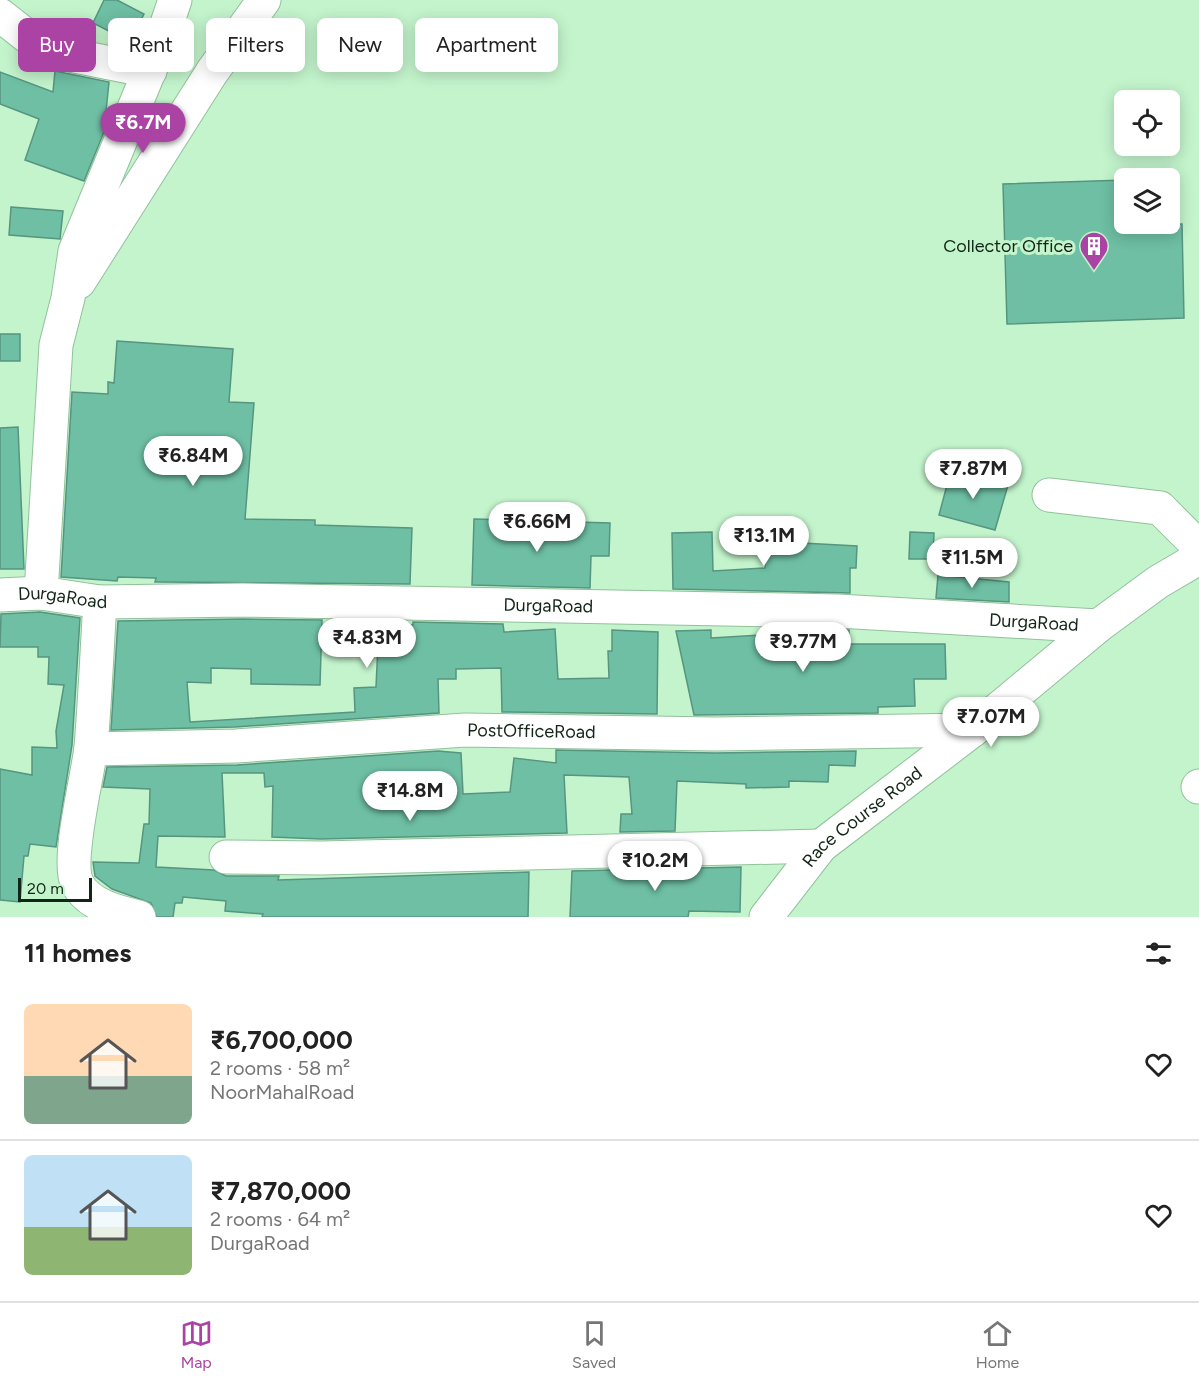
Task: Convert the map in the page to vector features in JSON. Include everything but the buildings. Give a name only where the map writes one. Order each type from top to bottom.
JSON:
[{"type":"street","points":[[169,18],[175,0]]},
{"type":"street","points":[[68,298],[212,72],[264,0]]},
{"type":"street","points":[[0,15],[37,44],[60,53],[108,63]]},
{"type":"street","points":[[41,593],[56,345],[68,298],[75,251],[150,72]]},
{"type":"street","points":[[1049,495],[1160,508],[1199,547]]},
{"type":"street","name":"Race Course Road","points":[[766,917],[821,846],[973,730],[1098,626],[1158,582],[1199,558]]},
{"type":"street","name":"DurgaRoad","points":[[0,595],[41,593],[100,602],[243,600],[826,611],[1098,626]]},
{"type":"street","points":[[100,602],[91,749],[78,820],[75,867],[78,883],[102,907],[138,917]]},
{"type":"street","name":"PostOfficeRoad","points":[[91,749],[236,746],[465,730],[715,734],[973,730]]},
{"type":"street","points":[[226,857],[321,858],[821,846]]},
{"type":"place","name":"Collector Office","points":[[1094,272]]}]
